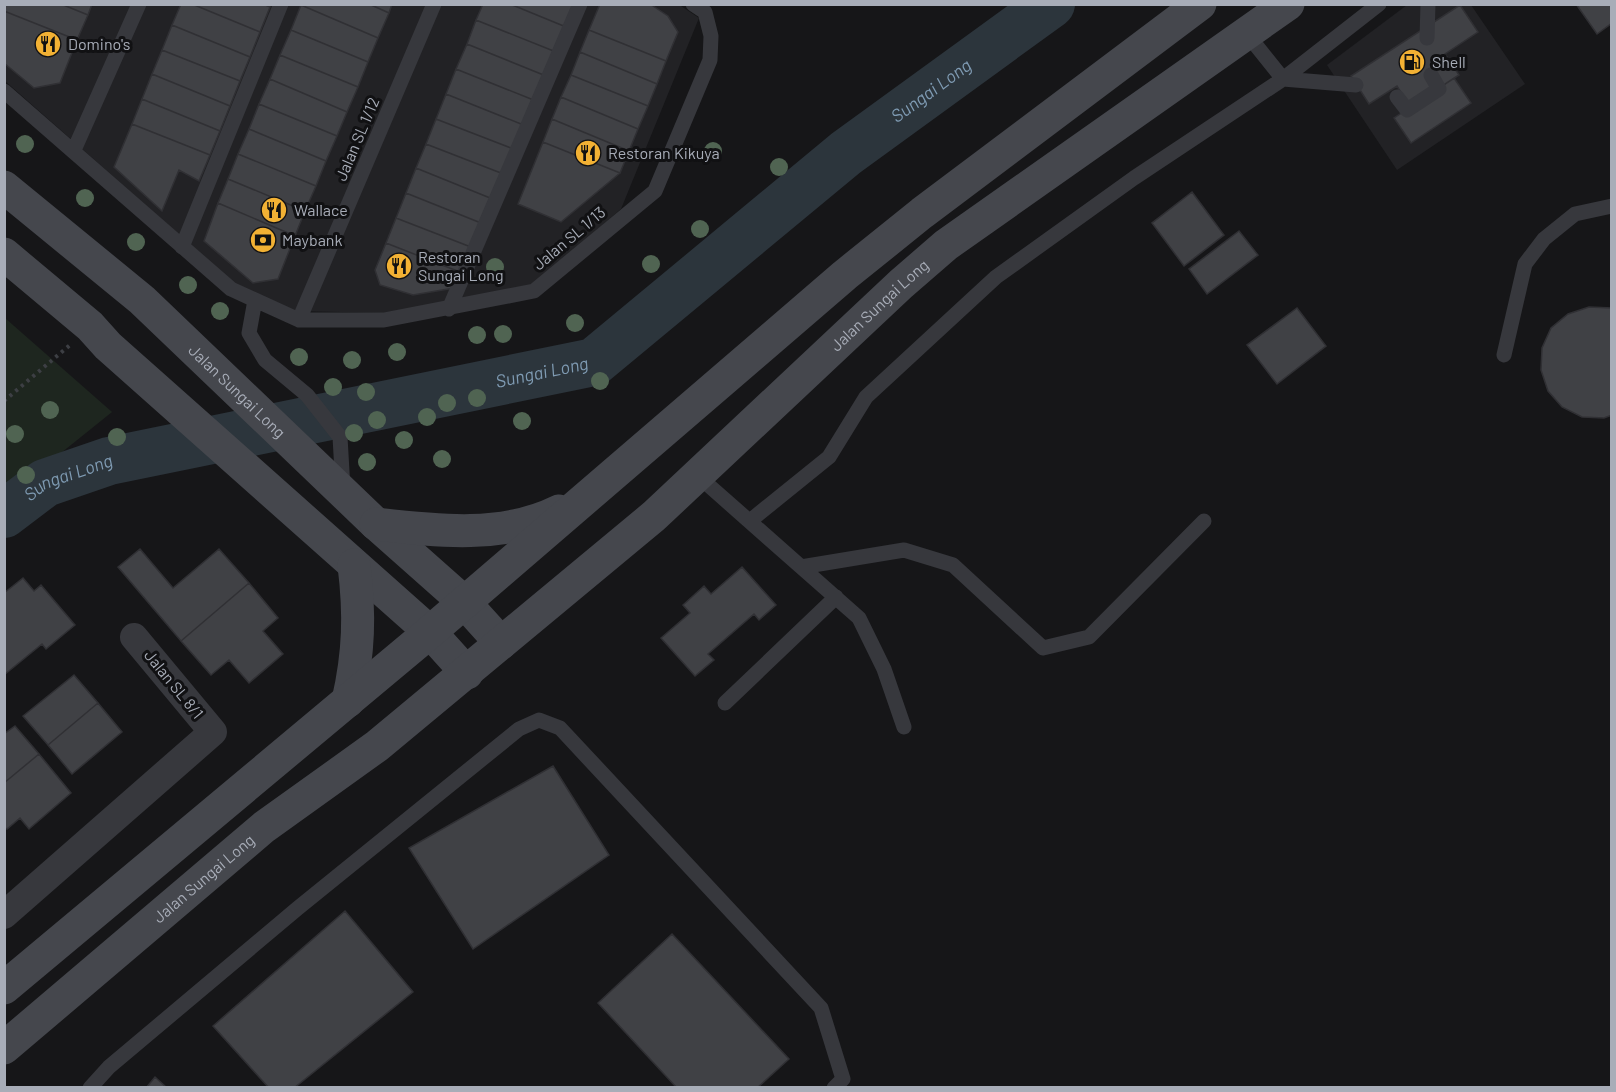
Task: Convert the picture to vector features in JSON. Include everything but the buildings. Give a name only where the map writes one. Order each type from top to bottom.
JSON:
[{"type":"street","points":[[4,988],[430,632],[583,499],[922,213],[1200,4]]},
{"type":"street","name":"Jalan Sungai Long","points":[[4,1048],[264,827],[377,746],[654,516],[901,284],[946,245],[1288,4]]},
{"type":"street","name":"Jalan Sungai Long","points":[[4,187],[142,300],[376,524],[464,602],[501,643]]},
{"type":"street","points":[[922,213],[946,245]]},
{"type":"street","points":[[4,254],[90,326],[140,374],[430,632],[467,672]]},
{"type":"street","points":[[376,524],[431,531],[485,531],[538,522],[583,499]]},
{"type":"street","points":[[348,701],[355,670],[360,613],[354,565]]},
{"type":"street","name":"Jalan SL 8/1","points":[[9,903],[213,732],[134,636]]},
{"type":"lane","points":[[74,150],[139,4]]},
{"type":"lane","points":[[182,247],[281,4]]},
{"type":"lane","name":"Jalan SL 1/12","points":[[299,320],[434,4]]},
{"type":"lane","points":[[449,309],[580,4]]},
{"type":"lane","name":"Jalan SL 1/13","points":[[299,320],[384,321],[534,291],[655,191],[710,60],[711,36],[705,12],[693,4]]},
{"type":"lane","points":[[751,520],[829,457],[866,398],[996,277],[1134,178],[1283,79],[1379,4]]},
{"type":"lane","points":[[1427,38],[1428,4]]},
{"type":"lane","points":[[1247,34],[1283,79],[1356,85]]},
{"type":"lane","points":[[1397,97],[1407,110],[1415,105],[1439,89],[1431,75]]},
{"type":"lane","points":[[4,91],[231,289],[299,320]]},
{"type":"lane","points":[[1504,355],[1525,264],[1544,240],[1575,214],[1611,206]]},
{"type":"lane","points":[[255,300],[249,333],[265,360],[307,395],[340,437],[344,492]]},
{"type":"lane","points":[[697,475],[751,520],[781,552],[859,618],[884,669],[904,727]]},
{"type":"lane","points":[[801,567],[904,550],[953,566],[1043,648],[1089,637],[1204,521]]},
{"type":"lane","points":[[725,703],[836,597]]},
{"type":"lane","points":[[90,1088],[109,1067],[298,908],[519,729],[539,720],[560,728],[821,1008],[843,1079],[834,1088]]},
{"type":"path","points":[[4,401],[54,361],[90,326]]},
{"type":"shaded area","points":[[678,4],[699,18],[621,209],[533,285],[387,313],[293,311],[234,283],[5,81],[5,5]]},
{"type":"shaded area","points":[[1407,5],[1471,5],[1525,84],[1397,170],[1327,65]]},
{"type":"shaded area","points":[[5,318],[112,412],[5,498]]},
{"type":"waterway","name":"Sungai Long","points":[[4,514],[45,483],[109,461],[594,362],[846,153],[1051,4]]},
{"type":"place","name":"Domino's","points":[[48,44]]},
{"type":"place","name":"Shell","points":[[1412,62]]},
{"type":"place","name":"Restoran Kikuya","points":[[588,153]]},
{"type":"place","name":"Wallace","points":[[274,210]]},
{"type":"place","name":"Maybank","points":[[263,240]]},
{"type":"place","name":"Restoran Sungai Long","points":[[399,266]]}]
